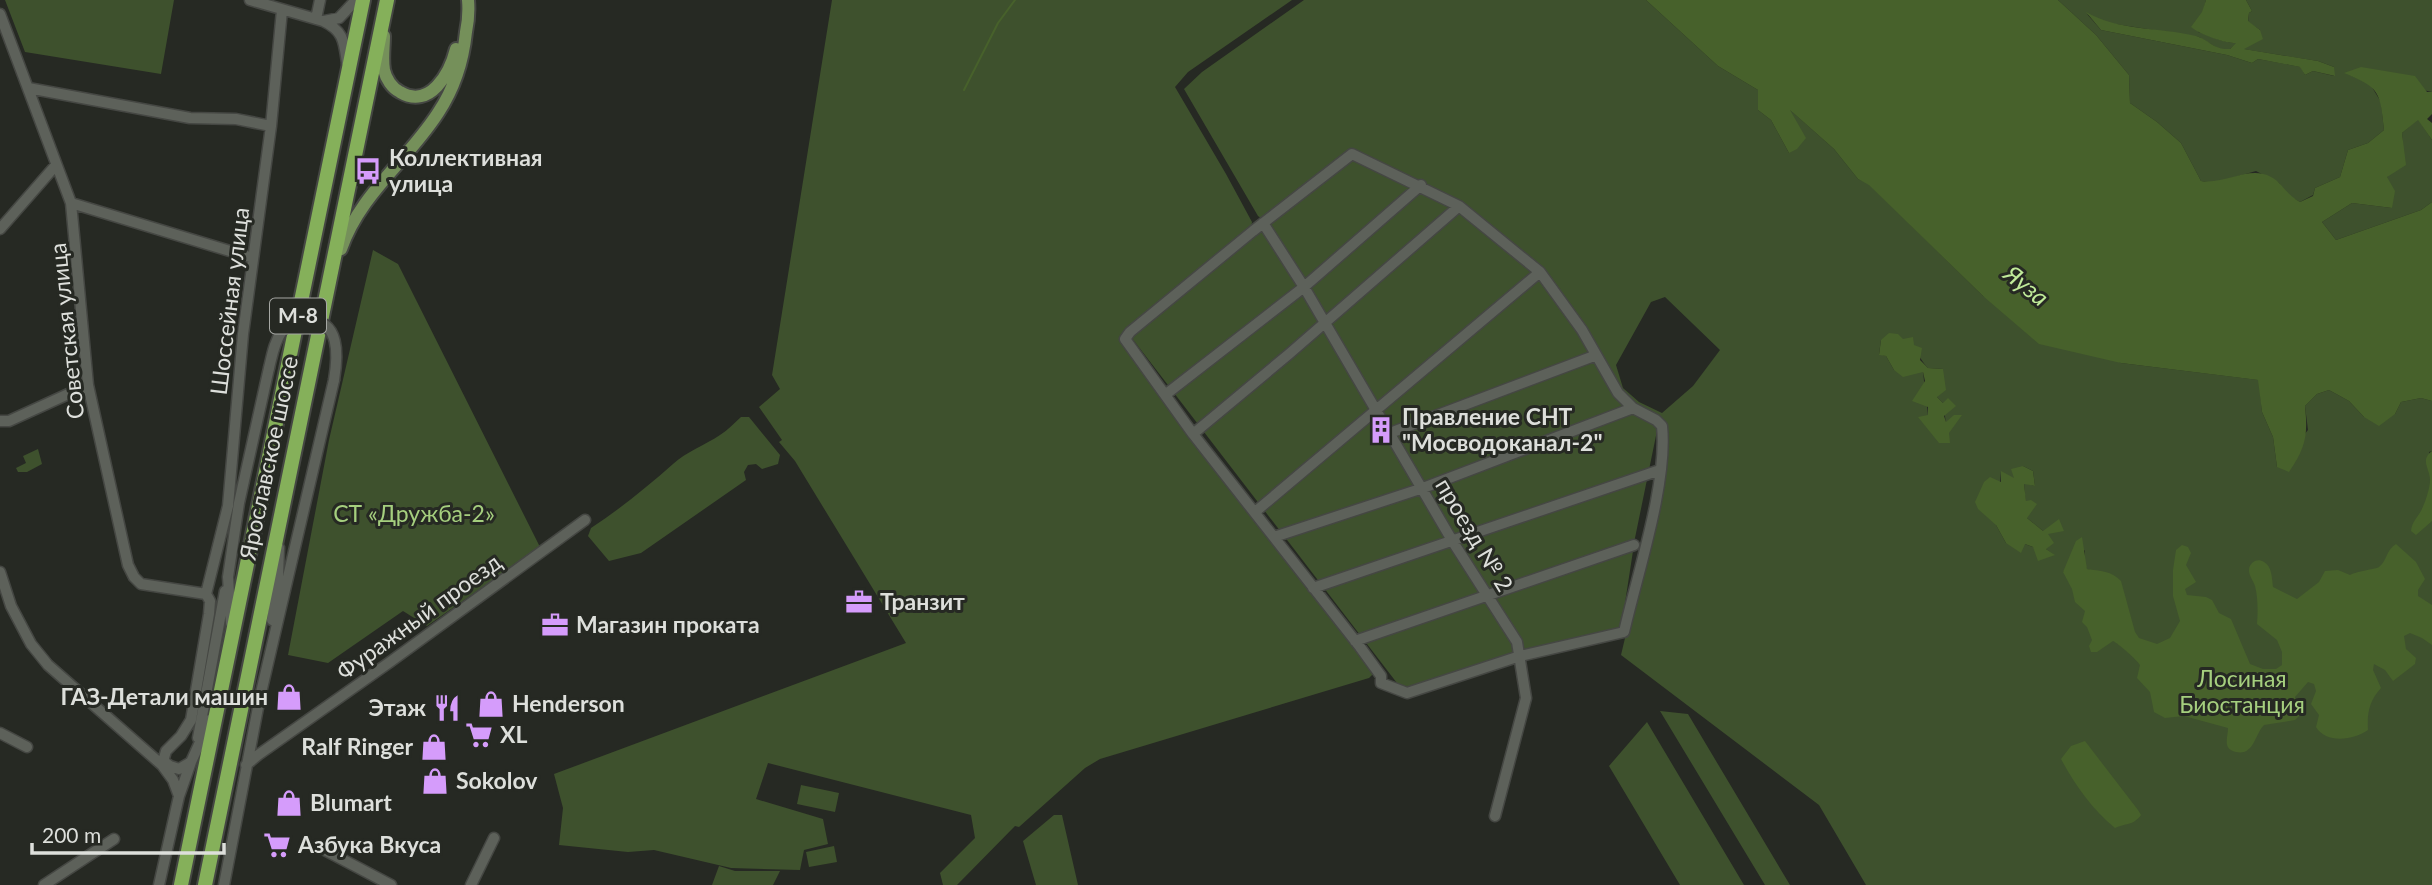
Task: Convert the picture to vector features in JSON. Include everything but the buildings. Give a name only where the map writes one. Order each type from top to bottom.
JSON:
[{"type":"highway","name":"Ярославское шоссе","points":[[181,885],[363,0]]},
{"type":"highway","name":"Ярославское шоссе","points":[[205,885],[386,5]]},
{"type":"main road","points":[[386,5],[384,71],[395,90],[408,97],[417,97],[433,90],[449,72],[457,46],[460,0]]},
{"type":"main road","points":[[329,282],[345,235],[355,217],[368,197],[438,113],[453,85],[465,47],[468,0]]},
{"type":"street","points":[[250,0],[334,26],[341,35],[349,70]]},
{"type":"street","points":[[320,0],[320,20]]},
{"type":"street","points":[[320,20],[340,18],[356,0]]},
{"type":"street","name":"Шоссейная улица","points":[[162,763],[166,751],[181,736],[191,720],[209,614],[210,601],[206,594],[228,506],[243,334],[271,126],[282,9]]},
{"type":"street","name":"Советская улица","points":[[0,14],[71,203],[88,385],[128,565],[141,584],[206,594]]},
{"type":"street","points":[[0,47],[9,39]]},
{"type":"street","points":[[28,88],[190,118],[236,119],[271,126]]},
{"type":"street","points":[[1352,154],[1421,185],[1459,206],[1540,272],[1582,330],[1594,356],[1607,372],[1618,393],[1633,408],[1662,426],[1660,470],[1654,504],[1624,632],[1520,656],[1407,693],[1381,683],[1381,676],[1355,641],[1193,434],[1127,343],[1126,336],[1263,223],[1352,154]]},
{"type":"street","points":[[0,229],[56,165]]},
{"type":"street","points":[[1165,395],[1304,287],[1421,185]]},
{"type":"street","points":[[71,203],[253,258]]},
{"type":"street","points":[[1193,434],[1457,208]]},
{"type":"street","name":"проезд № 2","points":[[1263,223],[1304,287],[1453,542],[1517,642],[1526,698],[1495,816]]},
{"type":"street","points":[[1255,512],[1540,272]]},
{"type":"street","points":[[0,572],[10,606],[31,643],[48,665],[149,753],[162,763],[179,769],[193,757],[228,577],[239,503],[277,340],[283,330],[292,323],[313,320],[330,329],[337,345],[338,357],[334,380],[260,697],[224,885]]},
{"type":"street","points":[[1390,433],[1594,356]]},
{"type":"street","points":[[0,421],[9,421],[88,385]]},
{"type":"street","points":[[1274,537],[1423,488],[1633,408]]},
{"type":"street","points":[[1313,588],[1660,470]]},
{"type":"street","name":"Фуражный проезд","points":[[246,765],[585,520]]},
{"type":"street","points":[[260,697],[278,577],[279,521]]},
{"type":"street","points":[[1355,641],[1634,545]]},
{"type":"street","points":[[228,577],[232,632]]},
{"type":"street","points":[[159,885],[179,796],[193,757],[217,707]]},
{"type":"street","points":[[0,733],[27,747]]},
{"type":"street","points":[[251,739],[275,743]]},
{"type":"street","points":[[162,763],[179,796]]},
{"type":"street","points":[[471,885],[494,838]]},
{"type":"street","points":[[44,885],[114,839]]},
{"type":"street","points":[[317,846],[391,885]]},
{"type":"green space","points":[[5,0],[174,0],[161,74],[25,52]]},
{"type":"green space","points":[[832,0],[1292,0],[1188,72],[1175,87],[1252,222],[1251,228],[1121,342],[1127,352],[1133,354],[1374,673],[1369,678],[1100,759],[1085,768],[1019,827],[1015,826],[957,885],[943,885],[940,873],[975,838],[971,815],[768,763],[756,799],[823,819],[828,844],[804,850],[800,870],[731,868],[654,850],[628,852],[559,845],[563,808],[554,774],[906,643],[759,407],[780,389],[772,375]]},
{"type":"green space","name":"Лосиная Биостанция","points":[[1304,0],[1646,0],[1718,66],[1758,90],[1758,110],[1771,120],[1789,153],[1788,108],[1834,149],[1858,179],[1869,184],[1983,296],[2121,363],[2259,380],[2262,412],[2273,437],[2277,467],[2308,430],[2305,406],[2317,394],[2329,390],[2349,401],[2364,417],[2395,414],[2401,402],[2421,398],[2432,401],[2432,451],[2429,452],[2432,459],[2432,885],[1866,885],[1819,805],[1621,655],[1647,545],[1667,428],[1661,417],[1637,405],[1620,392],[1572,309],[1463,204],[1422,182],[1353,150],[1321,171],[1262,219],[1258,216],[1184,89],[1202,72]],"holes":[[[1665,297],[1720,350],[1693,386],[1662,413],[1639,402],[1623,388],[1616,365],[1651,302]],[[1903,339],[1928,368],[1943,369],[1937,397],[1943,403],[1946,423],[1928,415],[1923,372],[1894,370],[1886,356],[1879,354],[1881,340]],[[2023,466],[2033,471],[2035,486],[2024,483],[2027,518],[2043,531],[2064,530],[2048,533],[2046,549],[2054,555],[2025,544],[2006,543],[1996,525],[2001,472],[2014,479]],[[2085,550],[2084,563],[2090,570],[2063,572]]]},
{"type":"green space","points":[[2058,0],[2206,0],[2198,32],[2222,41],[2237,43],[2230,49],[2219,49],[2199,37],[2102,22],[2087,14],[2101,30],[2227,55],[2252,63],[2258,59],[2301,67],[2305,75],[2313,71],[2334,76],[2334,67],[2318,61],[2243,49],[2260,30],[2248,22],[2249,13],[2252,11],[2246,0],[2432,0],[2432,92],[2345,73],[2370,84],[2381,102],[2384,130],[2368,143],[2348,150],[2340,177],[2315,188],[2313,195],[2300,202],[2287,195],[2279,183],[2256,171],[2214,183],[2201,181],[2181,143],[2130,103],[2129,75],[2096,35]]},
{"type":"green space","points":[[2418,119],[2432,140],[2432,202],[2421,210],[2336,240],[2322,222],[2352,203],[2392,208],[2387,177],[2403,143],[2402,133]]},
{"type":"green space","points":[[1353,157],[1450,204],[1538,273],[1605,373],[1658,426],[1635,538],[1621,629],[1409,689],[1400,687],[1131,337]]},
{"type":"green space","name":"СТ «Дружба-2»","points":[[373,250],[398,264],[540,547],[427,626],[403,611],[328,663],[288,655],[329,440]]},
{"type":"green space","points":[[741,417],[749,417],[780,455],[778,464],[762,469],[756,464],[748,465],[744,472],[746,480],[641,553],[609,561],[588,536],[591,528],[633,498],[678,460],[723,433]]},
{"type":"green space","points":[[38,449],[42,464],[27,472],[18,472],[16,468],[26,463],[23,456]]},
{"type":"green space","points":[[1660,711],[1688,714],[1790,885],[1765,885]]},
{"type":"green space","points":[[1647,722],[1744,885],[1680,885],[1609,766]]},
{"type":"green space","points":[[801,785],[839,793],[835,812],[797,804]]},
{"type":"green space","points":[[1054,815],[1062,815],[1078,885],[1036,885],[1023,841]]},
{"type":"green space","points":[[834,846],[837,862],[809,867],[806,852]]},
{"type":"green space","points":[[719,866],[735,871],[780,871],[773,885],[712,885]]},
{"type":"water","name":"Яуза","points":[[1646,0],[2058,0],[2096,35],[2129,75],[2130,103],[2181,143],[2201,181],[2263,174],[2275,179],[2300,202],[2313,196],[2315,188],[2340,177],[2348,150],[2368,143],[2384,130],[2376,92],[2365,83],[2344,73],[2361,67],[2415,76],[2427,92],[2432,92],[2432,114],[2427,119],[2432,123],[2432,140],[2418,120],[2402,133],[2406,165],[2387,177],[2395,191],[2392,208],[2352,203],[2322,222],[2336,240],[2421,210],[2432,202],[2432,401],[2421,398],[2401,402],[2395,414],[2379,426],[2364,417],[2349,401],[2329,390],[2317,394],[2305,406],[2306,433],[2299,455],[2289,472],[2277,467],[2273,437],[2262,412],[2258,380],[2121,363],[2039,344],[1983,296],[1869,185],[1858,179],[1834,149],[1790,110],[1806,138],[1797,149],[1789,153],[1771,120],[1758,110],[1758,90],[1718,66]]},
{"type":"water","points":[[2206,0],[2246,0],[2252,11],[2248,21],[2260,30],[2263,39],[2244,49],[2318,61],[2334,67],[2335,76],[2313,71],[2305,75],[2300,67],[2258,59],[2252,63],[2227,55],[2101,30],[2086,12],[2125,26],[2196,36],[2219,48],[2230,49],[2236,43],[2213,38],[2191,27],[2202,12]]},
{"type":"water","points":[[1889,333],[1898,334],[1903,339],[1913,337],[1914,345],[1922,348],[1920,360],[1928,368],[1943,369],[1946,390],[1937,397],[1943,403],[1948,398],[1956,406],[1944,416],[1946,422],[1954,415],[1962,415],[1949,433],[1950,443],[1939,443],[1918,417],[1928,415],[1928,407],[1912,401],[1925,381],[1923,372],[1903,377],[1894,370],[1886,356],[1879,355],[1881,340]]},
{"type":"water","points":[[2432,451],[2432,521],[2416,535],[2411,531],[2428,493],[2430,477],[2426,458]]},
{"type":"water","points":[[2023,466],[2033,471],[2035,486],[2024,484],[2026,501],[2031,500],[2037,504],[2027,518],[2043,531],[2059,519],[2064,531],[2048,534],[2054,543],[2046,549],[2055,555],[2038,561],[2033,547],[2025,544],[2021,553],[2006,543],[1996,525],[1978,509],[1975,502],[1984,482],[1990,477],[2001,482],[2001,471],[2014,478],[2011,469]]},
{"type":"water","points":[[2082,537],[2087,569],[2110,573],[2121,581],[2135,632],[2139,638],[2157,644],[2170,638],[2180,621],[2173,596],[2173,570],[2176,550],[2182,545],[2188,547],[2191,553],[2186,565],[2196,582],[2185,589],[2187,595],[2212,600],[2219,613],[2231,619],[2250,664],[2263,669],[2276,669],[2282,665],[2282,652],[2277,640],[2257,624],[2257,595],[2249,572],[2252,563],[2259,560],[2267,564],[2273,587],[2297,599],[2319,582],[2325,571],[2338,570],[2350,575],[2379,567],[2396,544],[2416,562],[2425,579],[2418,590],[2418,596],[2432,605],[2432,645],[2410,633],[2404,636],[2406,649],[2416,658],[2415,664],[2393,681],[2385,670],[2374,664],[2373,670],[2381,688],[2370,708],[2368,730],[2340,739],[2321,732],[2316,727],[2319,715],[2311,704],[2316,691],[2314,684],[2308,682],[2295,697],[2300,715],[2295,720],[2264,725],[2247,751],[2232,751],[2227,746],[2228,728],[2184,716],[2165,718],[2154,712],[2150,692],[2137,678],[2140,665],[2115,642],[2097,652],[2091,652],[2089,646],[2092,640],[2082,622],[2085,611],[2075,602],[2063,572],[2076,541]]},
{"type":"water","points":[[2085,741],[2138,810],[2141,815],[2135,821],[2115,828],[2091,805],[2072,778],[2061,759],[2071,746]]},
{"type":"waterway","points":[[964,90],[998,23],[1015,0]]},
{"type":"place","name":"Коллективная улица","points":[[368,171]]},
{"type":"place","name":"Правление СНТ \"Мосводоканал-2\"","points":[[1381,430]]},
{"type":"place","name":"Транзит","points":[[859,602]]},
{"type":"place","name":"Магазин проката","points":[[555,625]]},
{"type":"place","name":"ГАЗ-Детали машин","points":[[289,697]]},
{"type":"place","name":"Henderson","points":[[491,704]]},
{"type":"place","name":"Этаж","points":[[447,708]]},
{"type":"place","name":"XL","points":[[479,735]]},
{"type":"place","name":"Ralf Ringer","points":[[434,747]]},
{"type":"place","name":"Sokolov","points":[[435,781]]},
{"type":"place","name":"Blumart","points":[[289,803]]},
{"type":"place","name":"Азбука Вкуса","points":[[277,845]]}]
